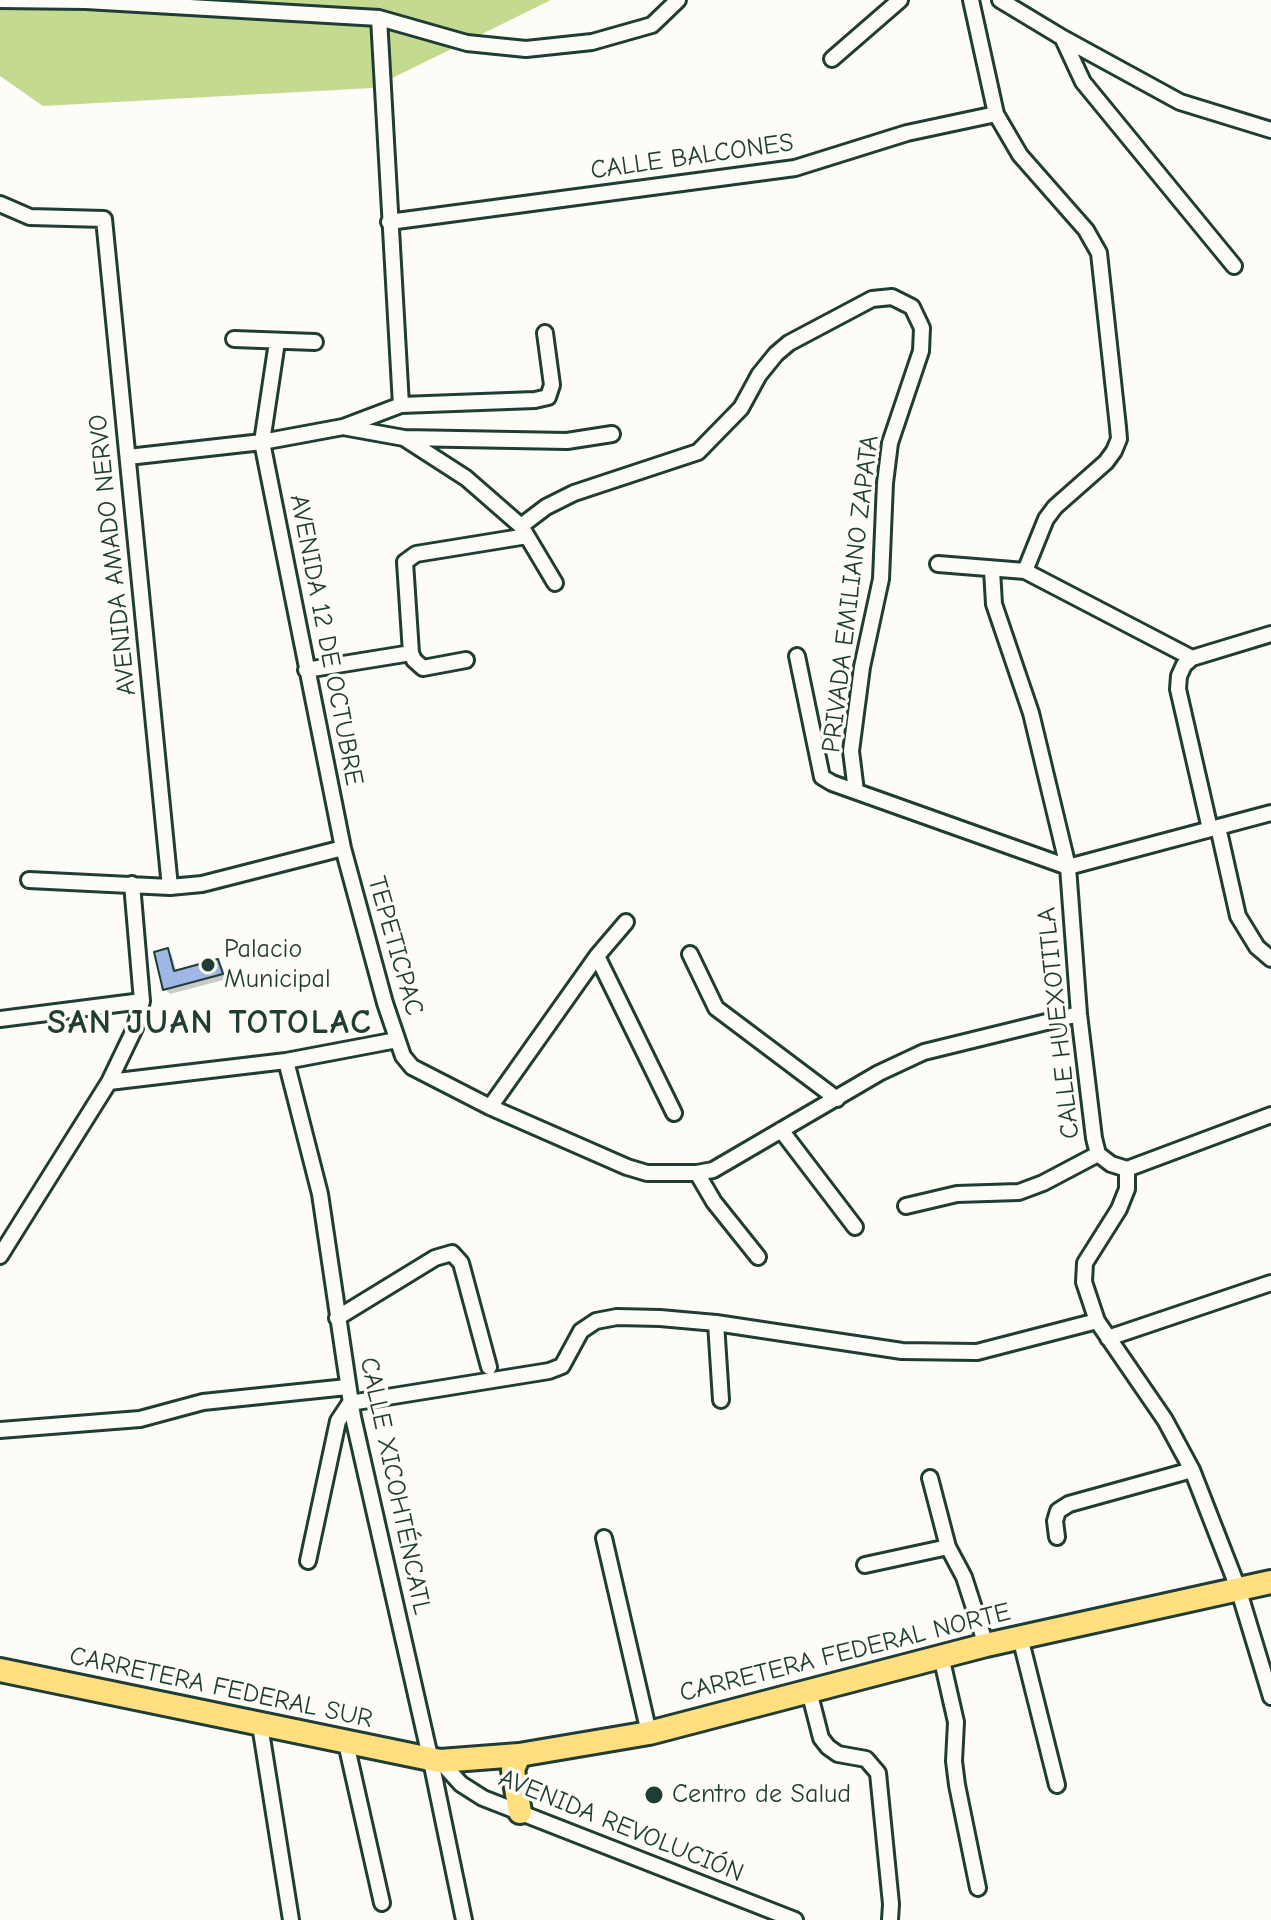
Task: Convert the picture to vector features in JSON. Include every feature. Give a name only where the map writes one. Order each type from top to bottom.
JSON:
[{"type":"main road","name":"CARRETERA FEDERAL NORTE","points":[[435,1761],[519,1755],[649,1733],[986,1645],[1271,1582]]},
{"type":"main road","name":"CARRETERA FEDERAL SUR","points":[[0,1670],[435,1761]]},
{"type":"main road","points":[[519,1755],[513,1770],[520,1812]]},
{"type":"street","points":[[0,0],[86,0],[379,18],[467,43],[526,49],[592,42],[652,25],[678,0]]},
{"type":"street","points":[[832,59],[900,0]]},
{"type":"street","points":[[971,0],[996,114],[1020,155],[1086,230],[1099,253],[1119,439],[1106,462],[1055,507],[1046,519],[1025,571]]},
{"type":"street","points":[[1000,0],[1180,102],[1271,130]]},
{"type":"street","points":[[379,18],[401,405]]},
{"type":"street","points":[[1063,38],[1083,82],[1234,266]]},
{"type":"street","name":"CALLE BALCONES","points":[[389,222],[795,168],[907,133],[996,114]]},
{"type":"street","name":"AVENIDA AMADO NERVO","points":[[0,204],[30,217],[104,219],[170,887]]},
{"type":"street","name":"PRIVADA EMILIANO ZAPATA","points":[[524,531],[546,507],[574,493],[698,452],[741,408],[759,375],[789,343],[872,299],[892,297],[912,307],[922,328],[921,351],[890,443],[881,579],[862,667],[851,751],[856,791]]},
{"type":"street","points":[[128,457],[262,442],[343,427],[401,405],[548,397],[552,385],[545,333]]},
{"type":"street","points":[[234,339],[315,342]]},
{"type":"street","name":"AVENIDA 12 DE OCTUBRE","points":[[277,342],[262,442],[343,848]]},
{"type":"street","points":[[343,427],[404,438],[567,441],[612,434]]},
{"type":"street","points":[[404,438],[466,478],[524,531],[555,583]]},
{"type":"street","points":[[466,660],[423,668],[417,665],[411,653],[403,566],[407,559],[416,554],[524,531]]},
{"type":"street","points":[[938,564],[1025,571],[1192,658]]},
{"type":"street","name":"CALLE HUEXOTITLA","points":[[992,570],[994,604],[1031,713],[1068,867],[1079,1014],[1094,1138],[1098,1154],[1111,1164],[1127,1169]]},
{"type":"street","points":[[1271,634],[1192,658],[1179,676],[1178,689],[1238,916],[1257,947],[1271,959]]},
{"type":"street","points":[[306,670],[411,653]]},
{"type":"street","points":[[797,656],[822,777],[1068,867],[1271,813]]},
{"type":"street","points":[[29,880],[170,887],[202,884],[343,848]]},
{"type":"street","name":"TEPETICPAC","points":[[343,848],[403,1056],[412,1067],[490,1107]]},
{"type":"street","points":[[0,1256],[109,1082],[135,1028],[142,1001],[132,884]]},
{"type":"street","points":[[626,922],[597,956],[490,1107],[637,1170],[657,1174],[713,1170],[879,1073],[924,1052],[1079,1014]]},
{"type":"street","points":[[690,954],[716,1008],[837,1099]]},
{"type":"street","points":[[597,956],[674,1113]]},
{"type":"street","points":[[0,1019],[142,1001]]},
{"type":"street","points":[[109,1082],[286,1061],[397,1040]]},
{"type":"street","name":"CALLE XICOHTÉNCATL","points":[[286,1061],[320,1194],[350,1403],[435,1761],[464,1920]]},
{"type":"street","points":[[1271,1115],[1127,1169],[1127,1189],[1119,1209],[1085,1263],[1083,1273],[1097,1321],[1165,1420],[1192,1470],[1238,1588],[1271,1697]]},
{"type":"street","points":[[781,1130],[855,1227]]},
{"type":"street","points":[[906,1206],[957,1194],[1019,1192],[1098,1154]]},
{"type":"street","points":[[697,1173],[714,1202],[758,1257]]},
{"type":"street","points":[[337,1318],[435,1258],[452,1253],[461,1263],[489,1367]]},
{"type":"street","points":[[1108,1338],[1271,1283]]},
{"type":"street","points":[[308,1561],[338,1421],[350,1403],[549,1371],[562,1366],[581,1331],[596,1321],[617,1317],[716,1323],[902,1351],[977,1352],[1097,1321]]},
{"type":"street","points":[[716,1323],[721,1400]]},
{"type":"street","points":[[0,1430],[140,1419],[203,1402],[347,1387]]},
{"type":"street","points":[[1057,1537],[1055,1521],[1058,1511],[1069,1504],[1192,1470]]},
{"type":"street","points":[[930,1478],[948,1547],[964,1577],[986,1645]]},
{"type":"street","points":[[604,1538],[649,1733]]},
{"type":"street","points":[[865,1565],[948,1547]]},
{"type":"street","points":[[1020,1637],[1057,1785]]},
{"type":"street","points":[[941,1656],[956,1722],[954,1761],[957,1785],[978,1888]]},
{"type":"street","points":[[809,1691],[821,1738],[828,1747],[838,1754],[866,1759],[878,1773],[890,1920]]},
{"type":"street","points":[[260,1725],[291,1920]]},
{"type":"street","points":[[346,1743],[382,1903]]},
{"type":"street","name":"AVENIDA REVOLUCIÓN","points":[[435,1761],[472,1791],[795,1920]]},
{"type":"green space","points":[[0,0],[551,0],[372,88],[43,106],[0,76]]},
{"type":"building","name":"Palacio Municipal","points":[[168,948],[174,971],[218,959],[223,974],[163,990],[154,952]]},
{"type":"place","name":"Palacio Municipal","points":[[208,965]]},
{"type":"place","name":"Centro de Salud","points":[[654,1795]]},
{"type":"district","name":"SAN JUAN TOTOLAC","points":[[210,1023]]}]
